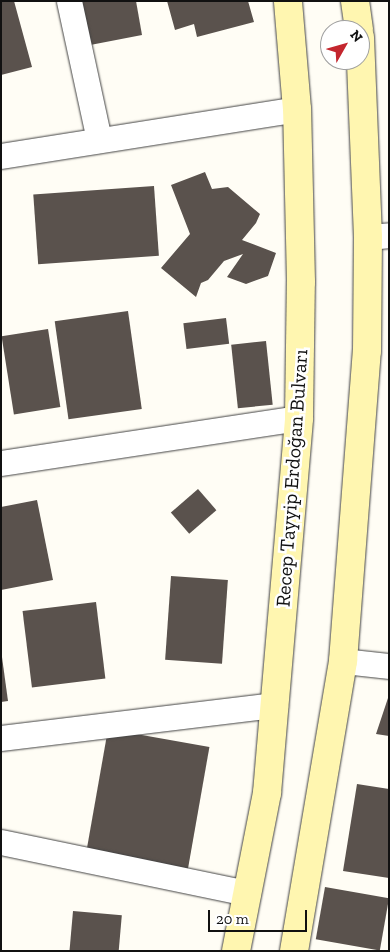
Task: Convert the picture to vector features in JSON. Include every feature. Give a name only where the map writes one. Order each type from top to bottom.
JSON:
[{"type":"main road","name":"Recep Tayyip Erdoğan Bulvarı","points":[[236,951],[267,793],[299,418],[301,282],[297,109],[288,1]]},
{"type":"main road","points":[[356,1],[358,20]]},
{"type":"main road","points":[[294,951],[342,661],[378,236],[363,70]]},
{"type":"street","points":[[69,1],[100,140]]},
{"type":"street","points":[[1,156],[297,109]]},
{"type":"street","points":[[1,463],[299,418]]},
{"type":"street","points":[[342,661],[389,666]]},
{"type":"street","points":[[1,738],[275,705]]},
{"type":"street","points":[[2,846],[248,893]]},
{"type":"building","points":[[1,1],[14,1],[32,67],[1,75]]},
{"type":"building","points":[[76,1],[136,1],[142,35],[85,46]]},
{"type":"building","points":[[167,1],[248,1],[254,22],[197,37],[194,24],[175,30]]},
{"type":"building","points":[[205,172],[212,189],[228,187],[260,214],[256,223],[242,240],[276,253],[268,276],[246,284],[227,277],[243,254],[224,261],[208,280],[201,283],[196,297],[161,268],[190,234],[171,185]]},
{"type":"building","points":[[154,186],[159,256],[38,264],[33,194]]},
{"type":"building","points":[[128,311],[142,409],[68,419],[55,321]]},
{"type":"building","points":[[226,318],[229,344],[186,349],[183,323]]},
{"type":"building","points":[[48,329],[60,407],[14,414],[2,336]]},
{"type":"building","points":[[266,341],[273,405],[238,408],[231,345]]},
{"type":"building","points":[[198,489],[216,510],[189,534],[171,513]]},
{"type":"building","points":[[37,500],[53,580],[1,590],[1,507]]},
{"type":"building","points":[[171,576],[228,580],[222,664],[165,660]]},
{"type":"building","points":[[96,602],[105,678],[32,687],[23,611]]},
{"type":"building","points":[[1,650],[8,701],[1,702]]},
{"type":"building","points":[[389,698],[389,736],[376,734]]},
{"type":"building","points":[[108,729],[209,747],[187,873],[86,855]]},
{"type":"building","points":[[357,784],[389,789],[389,878],[343,871]]},
{"type":"building","points":[[325,887],[389,898],[380,950],[316,939]]},
{"type":"building","points":[[73,911],[122,915],[119,951],[70,951]]}]
